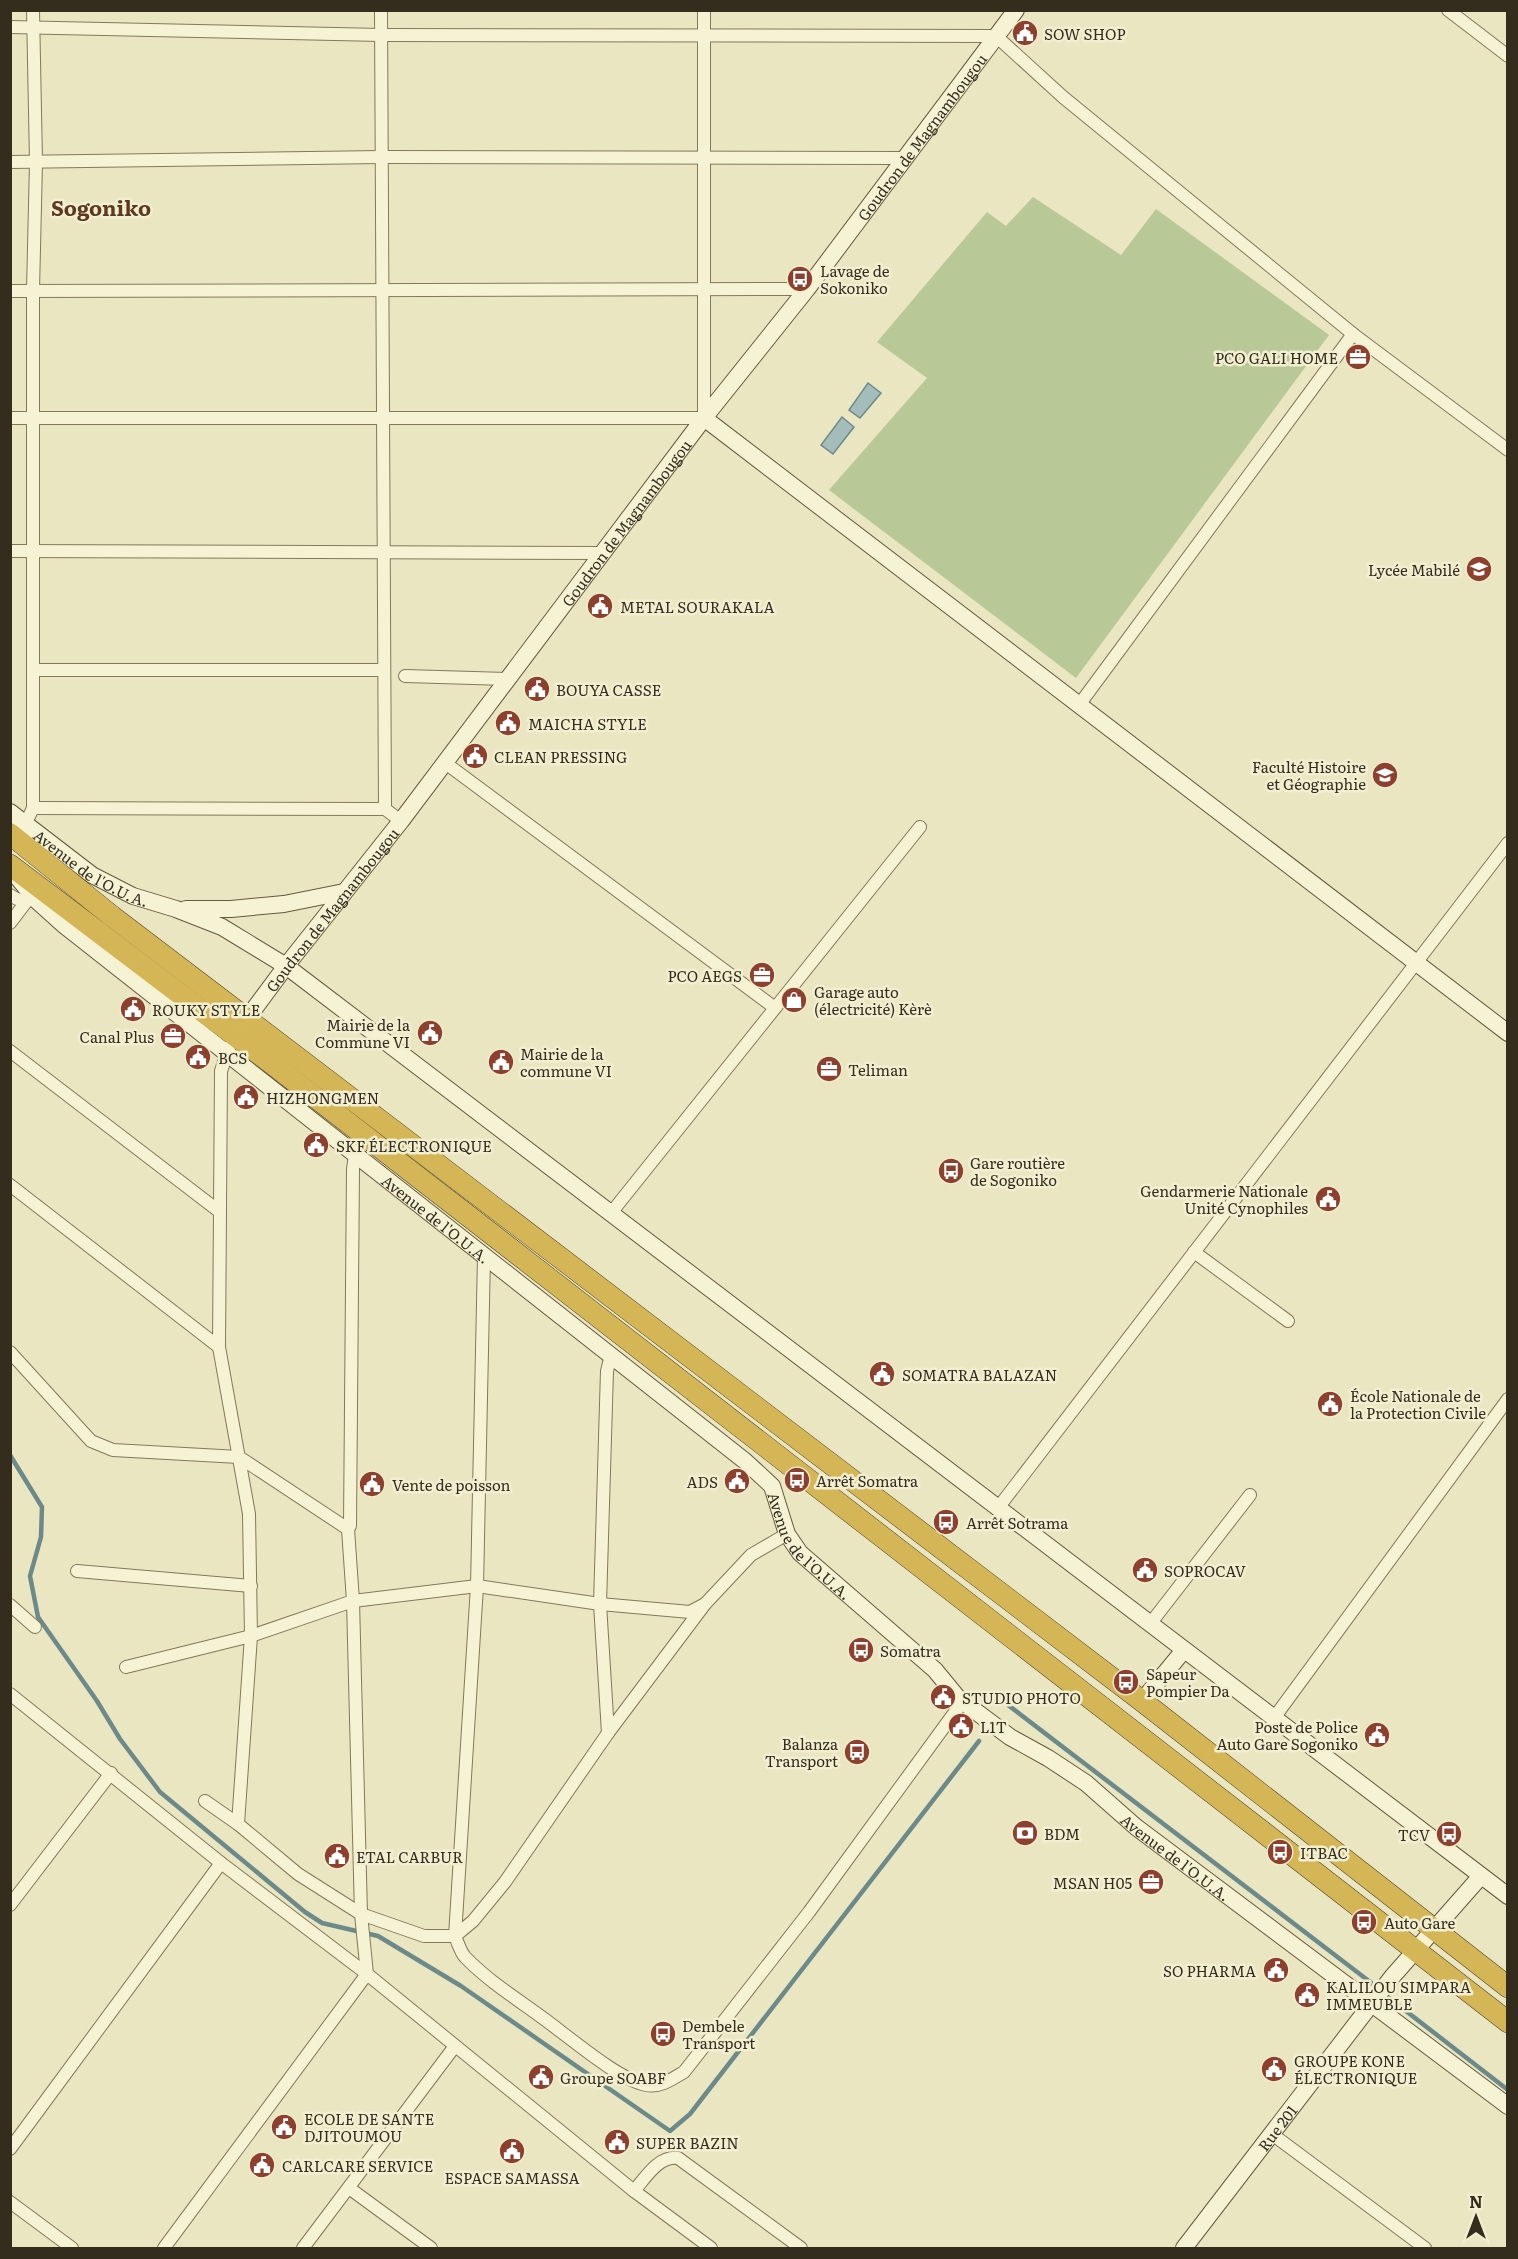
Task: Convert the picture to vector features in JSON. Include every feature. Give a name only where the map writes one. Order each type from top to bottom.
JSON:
[{"type":"highway","name":"Avenue de l'O.U.A.","points":[[18,833],[113,917],[236,1036],[1508,2022]]},
{"type":"highway","name":"Avenue de l'O.U.A.","points":[[10,867],[236,1036],[1142,1701],[1508,1987]]},
{"type":"street","points":[[18,833],[33,808],[33,291],[36,162],[33,10]]},
{"type":"street","points":[[381,10],[385,808]]},
{"type":"street","points":[[704,10],[704,418]]},
{"type":"street","name":"Goudron de Magnambougou","points":[[236,1036],[286,966],[401,821],[704,418],[807,289],[1016,10]]},
{"type":"street","points":[[1448,10],[1508,56]]},
{"type":"street","points":[[10,27],[381,35],[996,36],[1063,97],[1353,334],[1508,450]]},
{"type":"street","points":[[10,162],[382,157],[906,158]]},
{"type":"street","points":[[10,291],[807,289]]},
{"type":"street","points":[[1079,705],[1353,334]]},
{"type":"street","points":[[10,418],[704,418],[1508,1033]]},
{"type":"street","points":[[10,551],[603,553]]},
{"type":"street","points":[[33,670],[384,670]]},
{"type":"street","points":[[405,676],[507,679]]},
{"type":"street","points":[[444,762],[775,1008]]},
{"type":"street","points":[[33,808],[385,808],[401,821]]},
{"type":"street","name":"Avenue de l'O.U.A.","points":[[10,812],[18,833],[92,875],[134,896],[222,927],[286,966],[1508,1896]]},
{"type":"street","points":[[611,1213],[920,827]]},
{"type":"street","points":[[998,1508],[1508,843]]},
{"type":"street","points":[[10,867],[30,900],[10,923]]},
{"type":"street","points":[[176,909],[231,909],[284,904],[344,892]]},
{"type":"street","name":"Avenue de l'O.U.A.","points":[[10,895],[16,900],[30,900],[65,926],[236,1036],[356,1155],[745,1461],[772,1486],[787,1534],[800,1553],[934,1670],[963,1701],[1011,1737],[1086,1783],[1136,1827],[1508,2106]]},
{"type":"street","points":[[236,1036],[221,1071],[219,1347],[249,1514],[251,1636],[238,1824]]},
{"type":"street","points":[[10,1051],[220,1212]]},
{"type":"street","points":[[164,2248],[366,1969],[361,1914],[353,1601],[348,1529],[350,1526],[353,1169],[356,1155]]},
{"type":"street","points":[[10,1185],[219,1347]]},
{"type":"street","points":[[1194,1252],[1288,1321]]},
{"type":"street","points":[[483,1256],[477,1586],[455,1936],[463,1955],[502,1989],[573,2042],[627,2078],[646,2086],[665,2084],[684,2072],[787,1940],[963,1701]]},
{"type":"street","points":[[10,1352],[91,1441],[113,1450],[239,1457],[348,1529]]},
{"type":"street","points":[[608,1733],[600,1604],[607,1371],[611,1355]]},
{"type":"street","points":[[1274,1718],[1508,1399]]},
{"type":"street","points":[[1150,1624],[1250,1495]]},
{"type":"street","points":[[205,1800],[298,1874],[361,1914],[424,1936],[455,1936],[473,1922],[505,1882],[608,1733],[705,1604],[751,1555],[787,1534]]},
{"type":"street","points":[[77,1571],[251,1586]]},
{"type":"street","points":[[126,1667],[251,1636],[353,1601],[477,1586],[600,1604],[690,1612],[705,1604]]},
{"type":"street","points":[[10,1605],[35,1627]]},
{"type":"street","points":[[1142,1701],[1184,1650]]},
{"type":"street","points":[[10,1694],[221,1863],[366,1969],[455,2046],[634,2191],[711,2248]]},
{"type":"street","points":[[10,1905],[111,1773]]},
{"type":"street","points":[[10,2149],[221,1863]]},
{"type":"street","name":"Rue 201","points":[[1184,2248],[1414,1950],[1481,1876]]},
{"type":"street","points":[[303,2248],[455,2046]]},
{"type":"street","points":[[1272,2134],[1425,2248]]},
{"type":"street","points":[[634,2191],[660,2161],[669,2157],[678,2158],[801,2248]]},
{"type":"street","points":[[349,2188],[431,2248]]},
{"type":"street","points":[[10,2202],[72,2248]]},
{"type":"green space","points":[[1033,197],[1121,255],[1156,209],[1329,335],[1076,678],[829,490],[927,378],[877,342],[987,212],[1006,226]]},
{"type":"water","points":[[868,383],[881,393],[860,418],[849,410]]},
{"type":"water","points":[[842,417],[854,427],[833,454],[821,445]]},
{"type":"waterway","points":[[10,1455],[42,1507],[41,1537],[30,1576],[38,1617],[97,1701],[120,1739],[160,1792],[305,1912],[322,1923],[378,1936],[461,1986],[670,2131],[690,2114],[979,1741]]},
{"type":"waterway","points":[[1008,1705],[1378,1988]]},
{"type":"waterway","points":[[1384,1994],[1508,2090]]},
{"type":"place","name":"SOW SHOP","points":[[1025,33]]},
{"type":"place","name":"Lavage de Sokoniko","points":[[800,279]]},
{"type":"place","name":"PCO GALI HOME","points":[[1358,357]]},
{"type":"place","name":"Lycée Mabilé","points":[[1479,569]]},
{"type":"place","name":"METAL SOURAKALA","points":[[600,606]]},
{"type":"place","name":"BOUYA CASSE","points":[[537,689]]},
{"type":"place","name":"MAICHA STYLE","points":[[508,723]]},
{"type":"place","name":"CLEAN PRESSING","points":[[475,756]]},
{"type":"place","name":"Faculté Histoire et Géographie","points":[[1385,775]]},
{"type":"place","name":"PCO AEGS","points":[[762,975]]},
{"type":"place","name":"Garage auto (électricité) Kèrè","points":[[794,1000]]},
{"type":"place","name":"ROUKY STYLE","points":[[133,1009]]},
{"type":"place","name":"Mairie de la Commune VI","points":[[430,1033]]},
{"type":"place","name":"Canal Plus","points":[[173,1036]]},
{"type":"place","name":"BCS","points":[[198,1057]]},
{"type":"place","name":"Mairie de la commune VI","points":[[501,1062]]},
{"type":"place","name":"Teliman","points":[[829,1069]]},
{"type":"place","name":"HIZHONGMEN","points":[[246,1097]]},
{"type":"place","name":"SKF ÉLECTRONIQUE","points":[[316,1145]]},
{"type":"place","name":"Gare routière de Sogoniko","points":[[951,1171]]},
{"type":"place","name":"Gendarmerie Nationale Unité Cynophiles","points":[[1328,1199]]},
{"type":"place","name":"SOMATRA BALAZAN","points":[[882,1374]]},
{"type":"place","name":"École Nationale de la Protection Civile","points":[[1330,1404]]},
{"type":"place","name":"Arrêt Somatra","points":[[797,1480]]},
{"type":"place","name":"ADS","points":[[737,1481]]},
{"type":"place","name":"Vente de poisson","points":[[372,1484]]},
{"type":"place","name":"Arrêt Sotrama","points":[[946,1522]]},
{"type":"place","name":"SOPROCAV","points":[[1145,1570]]},
{"type":"place","name":"Somatra","points":[[861,1650]]},
{"type":"place","name":"Sapeur Pompier Da","points":[[1126,1682]]},
{"type":"place","name":"STUDIO PHOTO","points":[[943,1697]]},
{"type":"place","name":"L1T","points":[[961,1726]]},
{"type":"place","name":"Poste de Police Auto Gare Sogoniko","points":[[1377,1735]]},
{"type":"place","name":"Balanza Transport","points":[[857,1752]]},
{"type":"place","name":"BDM","points":[[1025,1833]]},
{"type":"place","name":"TCV","points":[[1449,1834]]},
{"type":"place","name":"ITBAC","points":[[1280,1852]]},
{"type":"place","name":"ETAL CARBUR","points":[[337,1856]]},
{"type":"place","name":"MSAN H05","points":[[1151,1882]]},
{"type":"place","name":"Auto Gare","points":[[1364,1922]]},
{"type":"place","name":"SO PHARMA","points":[[1276,1970]]},
{"type":"place","name":"KALILOU SIMPARA IMMEUBLE","points":[[1307,1995]]},
{"type":"place","name":"Dembele Transport","points":[[663,2034]]},
{"type":"place","name":"GROUPE KONE ÉLECTRONIQUE","points":[[1274,2069]]},
{"type":"place","name":"Groupe SOABF","points":[[541,2077]]},
{"type":"place","name":"ECOLE DE SANTE DJITOUMOU","points":[[284,2127]]},
{"type":"place","name":"SUPER BAZIN","points":[[617,2142]]},
{"type":"place","name":"ESPACE SAMASSA","points":[[512,2151]]},
{"type":"place","name":"CARLCARE SERVICE","points":[[262,2165]]},
{"type":"district","name":"Sogoniko","points":[[101,206]]}]
